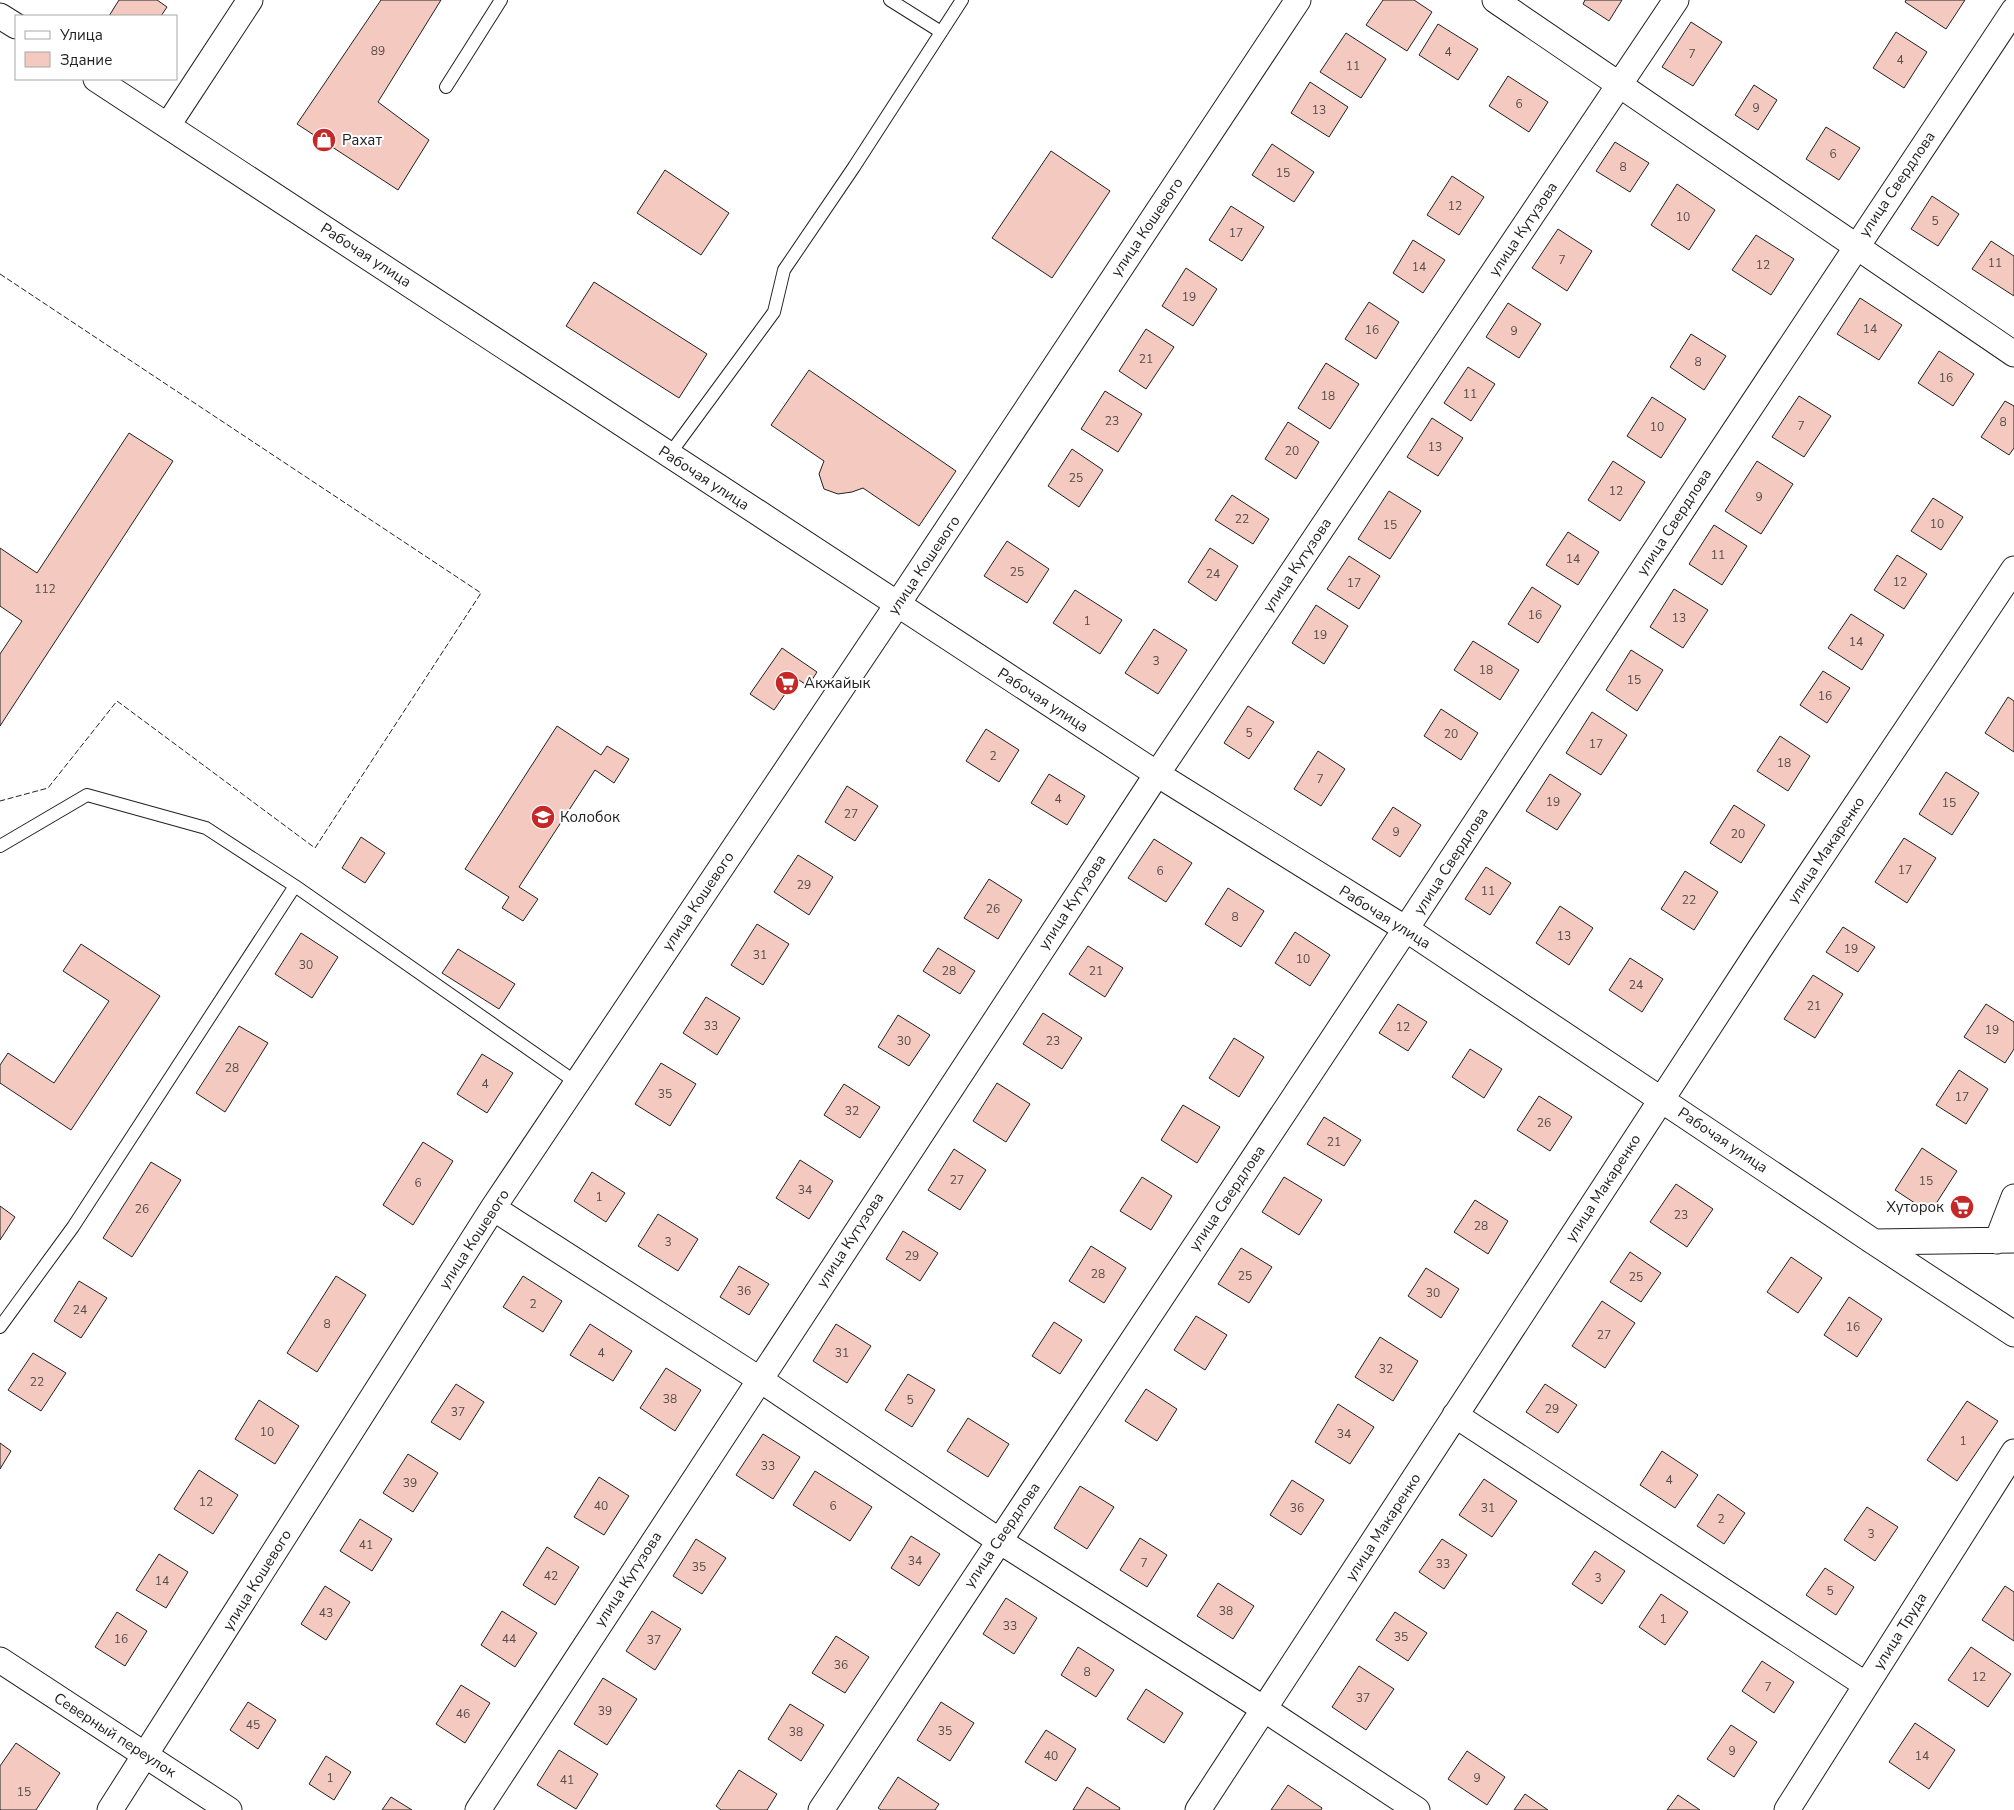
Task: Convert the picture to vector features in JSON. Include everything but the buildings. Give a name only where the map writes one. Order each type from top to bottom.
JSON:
[{"type":"street","points":[[168,125],[250,0]]},
{"type":"street","name":"улица Кошевого","points":[[110,1810],[493,1208],[1298,0]]},
{"type":"street","points":[[1495,0],[2014,354]]},
{"type":"street","name":"улица Кутузова","points":[[478,1810],[1157,774],[1621,85],[1676,0]]},
{"type":"street","name":"улица Свердлова","points":[[821,1810],[998,1540],[1406,929],[1856,246],[2014,10]]},
{"type":"street","points":[[0,16],[15,25]]},
{"type":"street","name":"Рабочая улица","points":[[98,80],[1157,774],[1406,929],[2014,1334]]},
{"type":"street","name":"улица Макаренко","points":[[1198,1810],[1661,1099],[2014,569]]},
{"type":"street","points":[[1874,1242],[2006,1240],[2014,1197]]},
{"type":"street","points":[[493,1208],[759,1379],[998,1540],[1264,1709],[1417,1810]]},
{"type":"street","points":[[1456,1415],[1866,1685]]},
{"type":"street","name":"улица Труда","points":[[1787,1810],[2014,1452]]},
{"type":"street","name":"Северный переулок","points":[[0,1660],[229,1810]]},
{"type":"lane","points":[[446,87],[501,0]]},
{"type":"lane","points":[[890,0],[941,32]]},
{"type":"lane","points":[[669,455],[774,312],[784,270],[854,168],[962,0]]},
{"type":"lane","points":[[0,846],[87,795],[206,828],[295,886],[577,1083]]},
{"type":"lane","points":[[0,1327],[73,1227],[295,886]]},
{"type":"fence","points":[[0,274],[481,593],[315,848],[117,701],[48,788],[0,801]]},
{"type":"place","name":"Рахат","points":[[324,140]]},
{"type":"place","name":"Акжайык","points":[[787,683]]},
{"type":"place","name":"Колобок","points":[[543,817]]},
{"type":"place","name":"Хуторок","points":[[1962,1207]]}]
